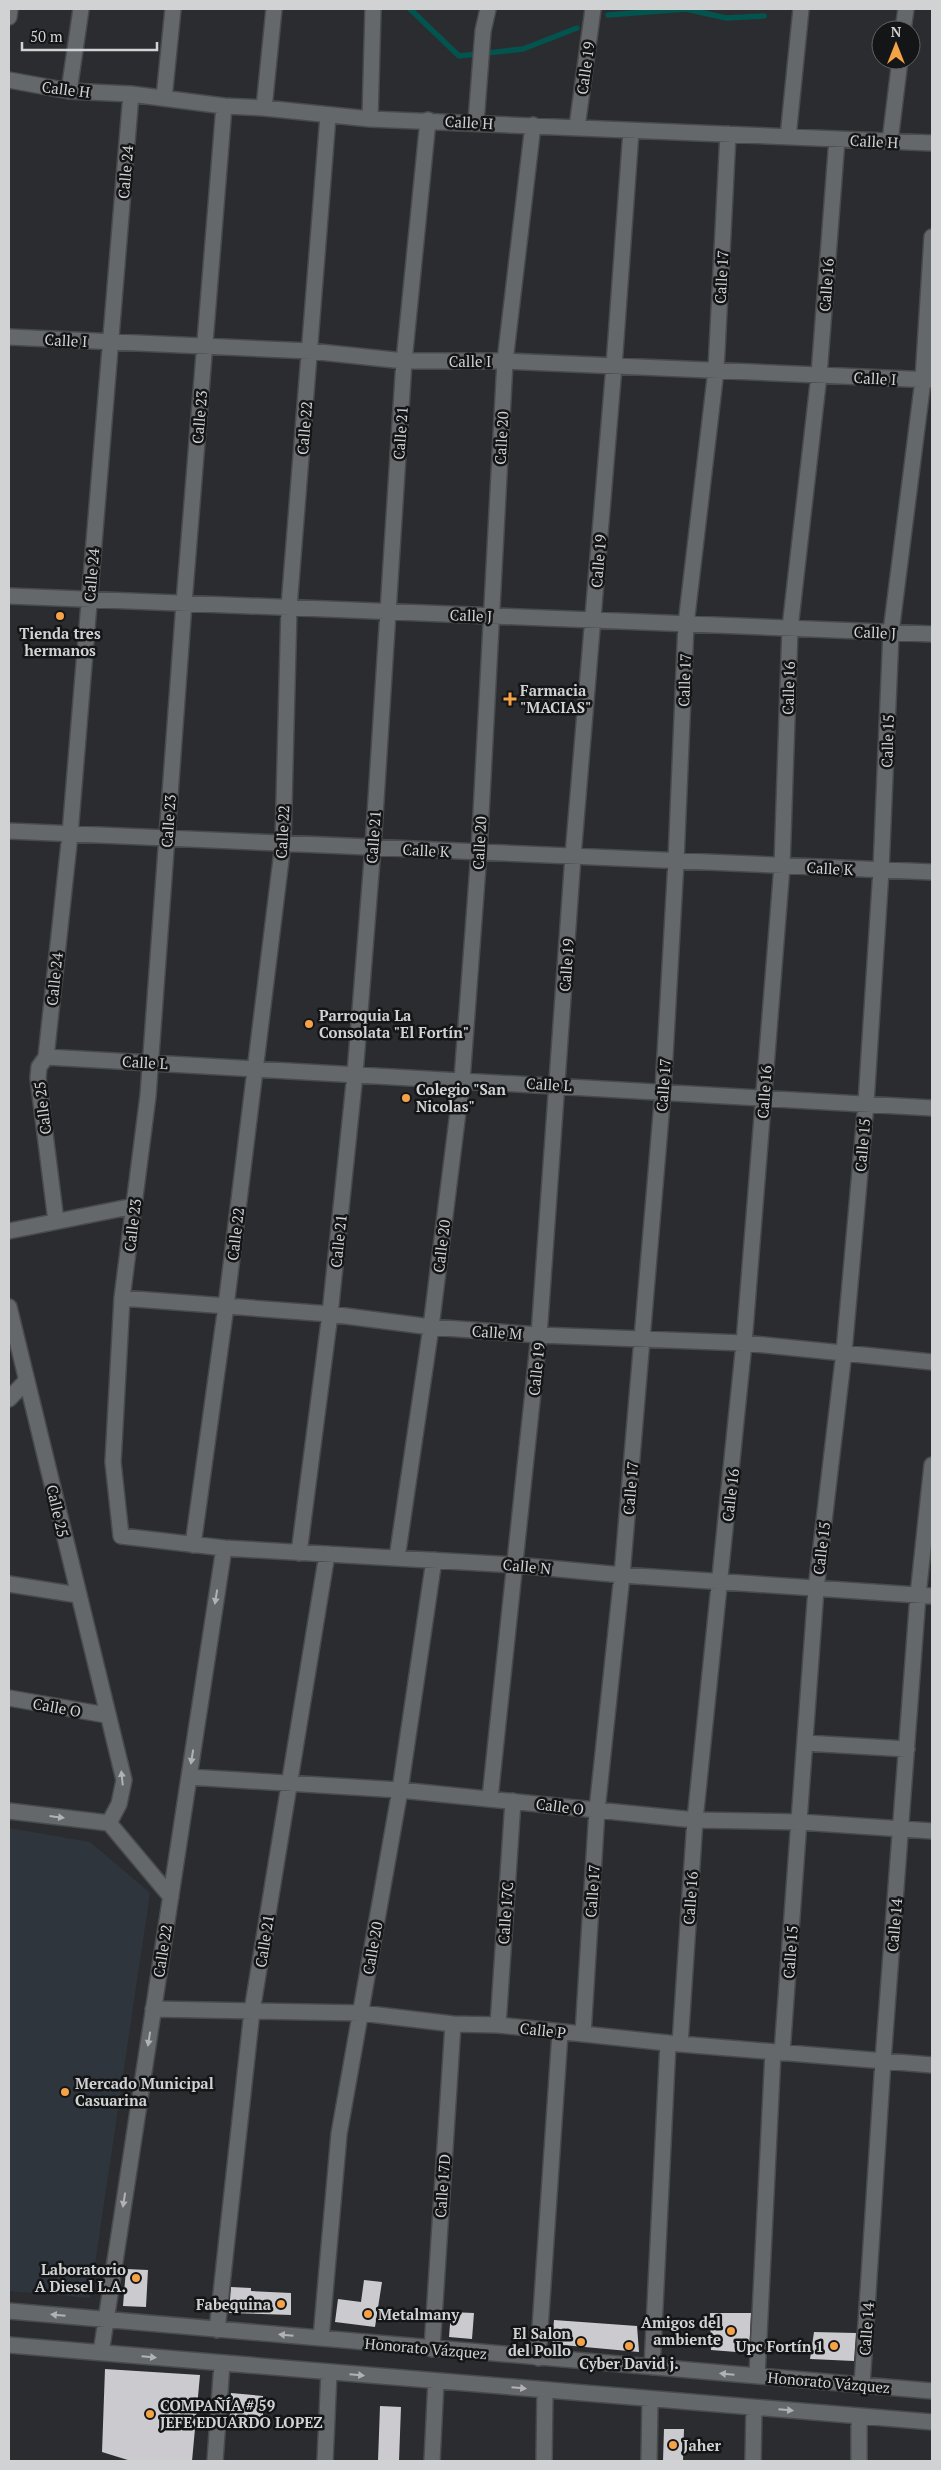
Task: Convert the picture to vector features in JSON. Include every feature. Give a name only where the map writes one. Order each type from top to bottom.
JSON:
[{"type":"street","points":[[9,17],[10,9]]},
{"type":"street","points":[[69,91],[81,9]]},
{"type":"street","points":[[164,98],[174,9]]},
{"type":"street","points":[[264,108],[274,9]]},
{"type":"street","points":[[370,119],[373,9]]},
{"type":"street","points":[[476,122],[483,31],[488,9]]},
{"type":"street","name":"Calle 19","points":[[577,127],[593,9]]},
{"type":"street","points":[[788,137],[802,9]]},
{"type":"street","points":[[890,142],[899,70]]},
{"type":"street","name":"Calle H","points":[[9,80],[69,91],[132,94],[224,106],[264,108],[370,119],[476,122],[630,131],[932,143]]},
{"type":"street","name":"Calle 24","points":[[46,1056],[70,834],[132,94]]},
{"type":"street","name":"Calle 23","points":[[121,1536],[113,1462],[122,1298],[151,1063],[184,603],[224,106]]},
{"type":"street","name":"Calle 22","points":[[193,1545],[226,1306],[283,843],[289,607],[328,116]]},
{"type":"street","name":"Calle 21","points":[[299,1553],[330,1314],[355,1074],[404,361],[428,120]]},
{"type":"street","name":"Calle 20","points":[[397,1558],[431,1327],[462,1080],[479,852],[504,360],[533,125]]},
{"type":"street","name":"Calle 19","points":[[490,1798],[539,1335],[559,1085],[573,856],[614,366],[630,131]]},
{"type":"street","name":"Calle 17","points":[[583,2034],[597,1810],[622,1575],[663,1091],[676,861],[686,624],[716,370],[728,134]]},
{"type":"street","name":"Calle 16","points":[[652,2367],[674,2044],[744,1343],[782,866],[790,628],[819,375],[837,139]]},
{"type":"street","name":"Calle 15","points":[[757,2376],[778,2052],[800,1822],[816,1589],[844,1352],[866,1103],[881,870],[892,632],[928,380],[932,237]]},
{"type":"street","name":"Calle I","points":[[9,337],[310,351],[404,361],[504,360],[928,380]]},
{"type":"street","name":"Calle J","points":[[9,596],[932,634]]},
{"type":"street","name":"Calle K","points":[[9,831],[932,872]]},
{"type":"street","name":"Calle L","points":[[46,1056],[763,1096],[932,1108]]},
{"type":"street","name":"Calle 25","points":[[46,1056],[38,1067],[38,1078],[56,1221]]},
{"type":"street","points":[[9,1231],[134,1206]]},
{"type":"street","name":"Calle M","points":[[122,1298],[330,1314],[431,1327],[539,1335],[744,1343],[932,1362]]},
{"type":"street","name":"Calle 25","points":[[9,1307],[106,1715],[124,1780],[119,1804],[109,1823]]},
{"type":"street","points":[[9,1399],[27,1380]]},
{"type":"street","name":"Calle 14","points":[[862,2385],[883,2061],[907,1749],[925,1596],[932,1465]]},
{"type":"street","name":"Calle N","points":[[121,1536],[224,1548],[516,1564],[622,1575],[925,1596]]},
{"type":"street","name":"Calle 22","points":[[101,2353],[224,1548]]},
{"type":"street","name":"Calle 21","points":[[217,2330],[252,2011],[327,1554]]},
{"type":"street","name":"Calle 20","points":[[320,2338],[339,2134],[400,1790],[434,1560]]},
{"type":"street","points":[[9,1584],[78,1595]]},
{"type":"street","name":"Calle O","points":[[9,1698],[106,1715]]},
{"type":"street","points":[[805,1743],[907,1749]]},
{"type":"street","name":"Calle O","points":[[189,1777],[400,1790],[696,1820],[800,1822],[932,1832]]},
{"type":"street","name":"Calle 17C","points":[[498,2025],[513,1801]]},
{"type":"street","points":[[9,1811],[109,1823],[170,1897]]},
{"type":"street","name":"Calle P","points":[[153,2009],[360,2013],[452,2024],[498,2025],[674,2044],[932,2065]]},
{"type":"street","name":"Calle 17D","points":[[432,2349],[452,2024]]},
{"type":"street","points":[[538,2358],[560,2032]]},
{"type":"street","name":"Honorato Vázquez","points":[[9,2311],[932,2391]]},
{"type":"street","points":[[9,2346],[932,2422]]},
{"type":"street","points":[[215,2461],[222,2363]]},
{"type":"street","points":[[326,2461],[329,2372]]},
{"type":"street","points":[[432,2461],[436,2381]]},
{"type":"street","points":[[544,2461],[545,2390]]},
{"type":"street","points":[[649,2461],[650,2399]]},
{"type":"street","points":[[753,2461],[754,2408]]},
{"type":"street","points":[[859,2416],[859,2461]]},
{"type":"shaded area","name":"Mercado Municipal Casuarina","points":[[9,1828],[90,1842],[150,1893],[90,2298],[9,2291]]},
{"type":"building","points":[[126,2269],[148,2270],[146,2307],[123,2306]]},
{"type":"building","points":[[364,2280],[382,2282],[375,2327],[335,2322],[338,2299],[361,2302]]},
{"type":"building","points":[[231,2287],[251,2288],[251,2291],[291,2293],[291,2315],[229,2313]]},
{"type":"building","points":[[451,2312],[474,2313],[472,2339],[449,2337]]},
{"type":"building","name":"Amigos del ambiente","points":[[710,2313],[751,2313],[749,2353],[711,2350]]},
{"type":"building","points":[[554,2320],[637,2326],[639,2352],[552,2344]]},
{"type":"building","name":"Upc Fortín 1","points":[[814,2332],[856,2333],[854,2361],[810,2359]]},
{"type":"building","name":"COMPAÑÍA # 59 JEFE EDUARDO LOPEZ","points":[[105,2369],[200,2375],[192,2461],[131,2461],[102,2452]]},
{"type":"building","points":[[231,2393],[263,2396],[263,2425],[248,2423],[248,2430],[229,2429]]},
{"type":"building","points":[[380,2406],[401,2407],[399,2461],[378,2461]]},
{"type":"building","name":"Jaher","points":[[664,2429],[684,2429],[683,2461],[663,2461]]},
{"type":"waterway","points":[[410,9],[459,56],[523,49],[577,28]]},
{"type":"waterway","points":[[608,15],[686,9],[726,18],[764,16]]},
{"type":"place","name":"Tienda tres hermanos","points":[[60,616]]},
{"type":"place","name":"Farmacia \"MACIAS\"","points":[[510,699]]},
{"type":"place","name":"Parroquia La Consolata \"El Fortín\"","points":[[309,1024]]},
{"type":"place","name":"Colegio \"San Nicolas\"","points":[[406,1098]]},
{"type":"place","name":"Mercado Municipal Casuarina","points":[[65,2092]]},
{"type":"place","name":"Laboratorio A Diesel L.A.","points":[[136,2278]]},
{"type":"place","name":"Fabequina","points":[[281,2304]]},
{"type":"place","name":"Metalmany","points":[[368,2314]]},
{"type":"place","name":"Amigos del ambiente","points":[[731,2331]]},
{"type":"place","name":"El Salon del Pollo","points":[[581,2342]]},
{"type":"place","name":"Cyber David j.","points":[[629,2346]]},
{"type":"place","name":"Upc Fortín 1","points":[[834,2346]]},
{"type":"place","name":"COMPAÑÍA # 59 JEFE EDUARDO LOPEZ","points":[[150,2414]]},
{"type":"place","name":"Jaher","points":[[673,2445]]}]
